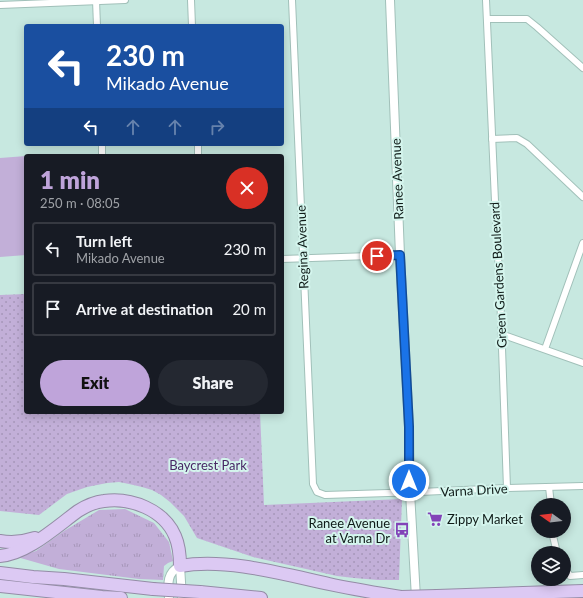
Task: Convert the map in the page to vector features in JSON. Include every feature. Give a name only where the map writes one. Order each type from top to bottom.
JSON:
[{"type":"highway","points":[[0,556],[12,554],[27,548],[86,506],[112,500],[137,504],[153,510],[166,521],[175,535],[178,545],[180,566],[191,564],[214,564],[251,568],[401,597]]},
{"type":"highway","points":[[0,541],[15,542],[28,540],[59,525]]},
{"type":"highway","points":[[0,563],[64,579]]},
{"type":"highway","points":[[0,573],[33,578],[64,579],[153,589],[261,598]]},
{"type":"highway","points":[[0,586],[121,598]]},
{"type":"highway","points":[[364,598],[583,591]]},
{"type":"street","points":[[0,5],[125,0]]},
{"type":"street","points":[[191,0],[192,24]]},
{"type":"street","name":"Regina Avenue","points":[[292,0],[313,484],[317,492]]},
{"type":"street","name":"Ranee Avenue","points":[[390,0],[400,255],[409,427],[410,492],[416,598]]},
{"type":"street","name":"Green Gardens Boulevard","points":[[486,0],[502,334],[507,488]]},
{"type":"street","points":[[96,1],[97,24]]},
{"type":"street","points":[[487,19],[527,19],[583,68]]},
{"type":"street","points":[[492,139],[517,138],[527,144],[583,197]]},
{"type":"street","points":[[545,349],[583,243]]},
{"type":"street","points":[[284,260],[400,255]]},
{"type":"street","points":[[502,334],[583,364]]},
{"type":"street","points":[[549,486],[550,498]]},
{"type":"street","name":"Varna Drive","points":[[317,492],[325,494],[583,486]]},
{"type":"street","points":[[169,598],[169,579],[172,572],[180,566],[182,598]]},
{"type":"street","points":[[571,576],[583,575]]},
{"type":"green space","points":[[24,156],[24,255],[0,257],[0,158]]},
{"type":"green space","name":"Baycrest Park","points":[[24,294],[24,414],[260,414],[264,505],[402,499],[399,580],[378,580],[337,576],[253,557],[197,538],[184,516],[161,495],[152,490],[119,482],[87,487],[67,494],[39,515],[0,511],[0,295]]},
{"type":"green space","points":[[125,509],[154,523],[169,542],[173,561],[164,566],[163,580],[139,579],[59,569],[17,557],[36,551],[64,531],[99,510]]},
{"type":"place","name":"Zippy Market","points":[[435,519]]},
{"type":"place","name":"Ranee Avenue at Varna Dr","points":[[402,530]]},
{"type":"route","points":[[377,256],[400,255],[409,427],[409,481]]}]
